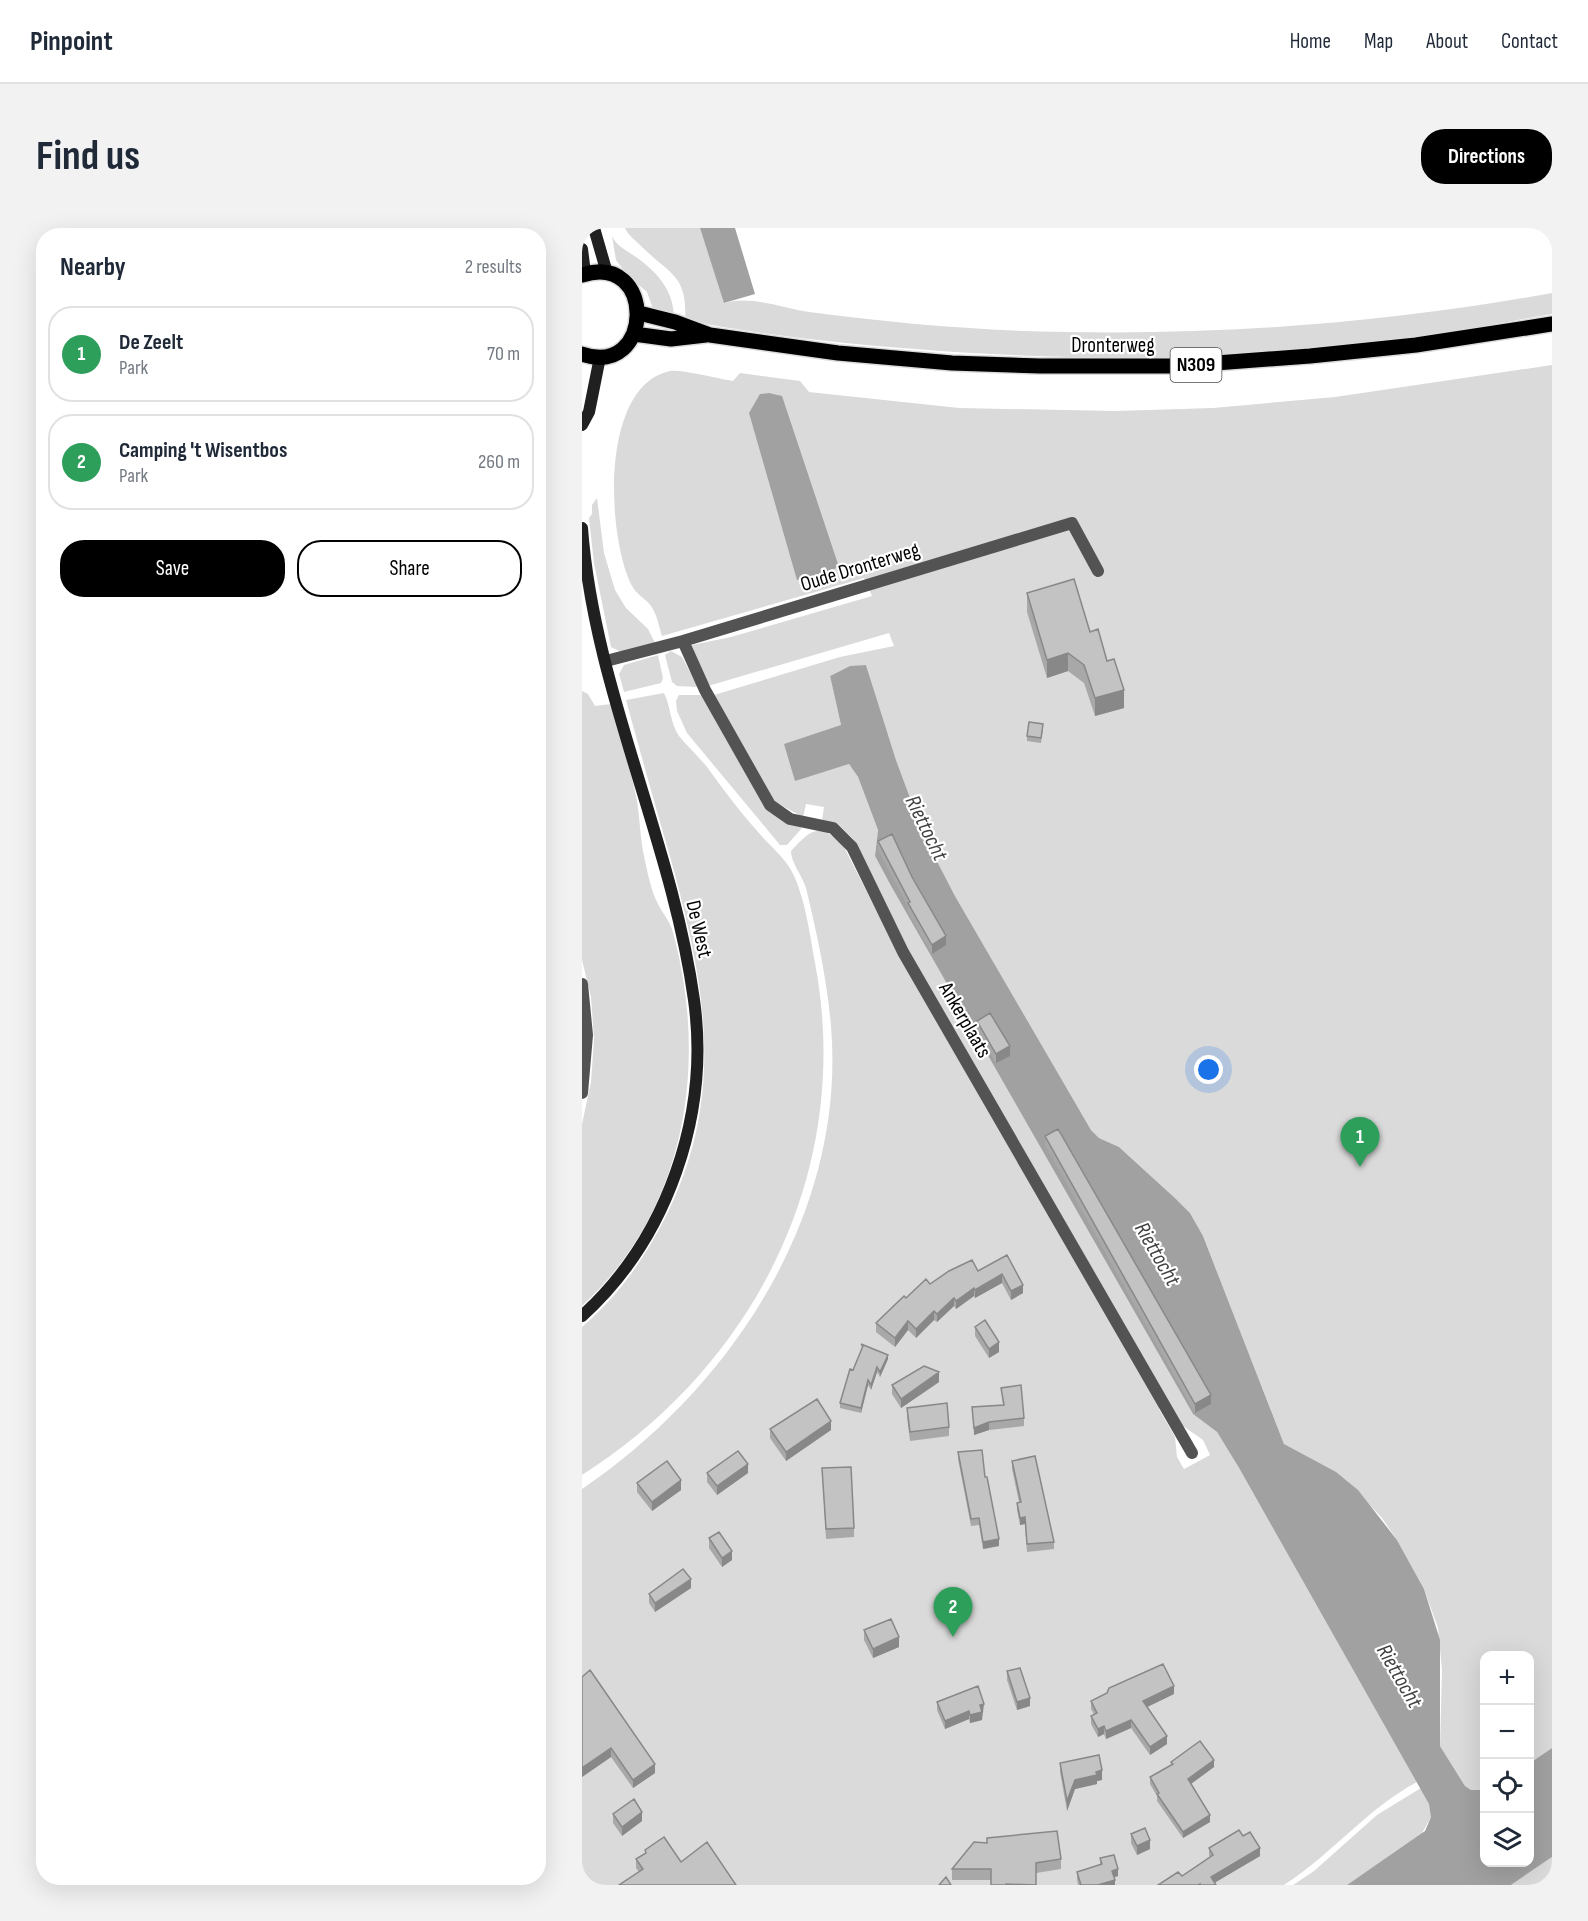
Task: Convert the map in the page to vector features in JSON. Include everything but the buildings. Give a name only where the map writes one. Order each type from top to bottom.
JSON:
[{"type":"main road","points":[[594,228],[607,273]]},
{"type":"main road","points":[[582,249],[583,274],[607,273],[620,279],[630,288],[637,300],[639,313],[634,334],[617,352],[600,357],[582,354]]},
{"type":"main road","name":"Dronterweg","points":[[639,313],[710,335],[838,353],[952,363],[1176,366],[1416,345],[1552,324]]},
{"type":"main road","name":"Dronterweg","points":[[634,334],[671,339],[710,335]]},
{"type":"main road","points":[[582,425],[589,412],[600,357]]},
{"type":"main road","name":"De West","points":[[582,528],[585,570],[606,661],[682,935],[694,1000],[697,1061],[688,1128],[668,1194],[644,1242],[604,1296],[582,1316]]},
{"type":"street","name":"Oude Dronterweg","points":[[606,661],[683,641],[1072,523],[1098,571]]},
{"type":"street","name":"Ankerplaats","points":[[683,641],[705,690],[770,805],[790,819],[833,828],[852,847],[903,952],[1192,1453]]},
{"type":"street","points":[[582,984],[587,1035],[582,1093]]},
{"type":"shaded area","points":[[625,228],[700,228],[725,303],[756,301],[809,312],[905,323],[1066,332],[1249,329],[1431,312],[1552,293],[1552,314],[1445,333],[1348,346],[1224,355],[1100,358],[977,353],[857,344],[771,334],[685,320],[685,305],[680,284]]},
{"type":"shaded area","points":[[612,236],[618,244],[649,267],[661,281],[670,297],[674,316],[653,309],[647,292],[628,276],[616,260]]},
{"type":"shaded area","points":[[1552,365],[1552,1748],[1534,1760],[1534,1651],[1480,1651],[1480,1790],[1471,1790],[1465,1786],[1440,1746],[1442,1670],[1438,1628],[1424,1589],[1382,1518],[1347,1481],[1284,1444],[1203,1236],[1190,1213],[1119,1147],[1099,1138],[1091,1130],[955,896],[925,838],[896,760],[866,665],[844,669],[830,676],[841,725],[795,780],[849,764],[858,777],[878,830],[875,856],[891,886],[1193,1414],[1217,1432],[1239,1466],[1417,1782],[1382,1805],[1318,1860],[1284,1885],[582,1885],[582,1489],[635,1449],[684,1402],[729,1350],[767,1292],[797,1231],[819,1165],[831,1097],[831,1026],[824,974],[806,888],[791,851],[809,834],[820,831],[842,843],[904,965],[1160,1407],[1175,1437],[1177,1457],[1184,1469],[1210,1455],[1203,1440],[1183,1426],[908,949],[853,839],[838,824],[822,820],[824,807],[806,804],[803,817],[775,802],[714,695],[840,657],[894,646],[889,633],[708,686],[695,661],[692,645],[731,637],[872,596],[864,578],[662,636],[653,609],[632,586],[617,534],[614,501],[615,466],[620,433],[631,404],[647,383],[670,371],[675,371],[733,381],[740,373],[800,381],[809,392],[959,408],[1115,411],[1213,408],[1335,397]],"holes":[[[769,393],[797,579],[760,394]]]},
{"type":"shaded area","points":[[597,498],[604,553],[615,590],[626,608],[648,629],[655,643],[621,652],[611,647],[594,563],[589,518],[592,514],[592,505]]},
{"type":"shaded area","points":[[671,651],[682,657],[698,687],[677,686],[672,682],[665,655]]},
{"type":"shaded area","points":[[658,655],[663,678],[661,683],[624,692],[619,674],[624,665]]},
{"type":"shaded area","points":[[582,691],[588,694],[595,706],[611,704],[634,789],[650,880],[675,940],[685,989],[689,1039],[687,1088],[679,1136],[665,1183],[644,1227],[617,1269],[582,1306],[582,1124],[591,1082],[594,1039],[591,997],[582,960]]},
{"type":"shaded area","points":[[664,693],[679,736],[707,767],[751,824],[784,859],[799,888],[815,963],[823,1040],[820,1114],[804,1186],[778,1255],[742,1319],[697,1377],[644,1430],[582,1475],[582,1327],[607,1303],[628,1278],[664,1220],[684,1174],[697,1128],[703,1083],[704,1038],[700,993],[692,947],[682,901],[626,700]]},
{"type":"shaded area","points":[[679,695],[701,695],[779,818],[802,828],[787,845],[780,845],[687,733],[677,711],[676,701]]},
{"type":"shaded area","points":[[1421,1788],[1431,1808],[1431,1817],[1421,1835],[1347,1885],[1293,1885],[1314,1871],[1377,1815]]},
{"type":"shaded area","points":[[1552,1857],[1552,1885],[1511,1885]]},
{"type":"water","points":[[700,228],[735,228],[755,294],[724,303]]},
{"type":"water","points":[[769,393],[782,396],[839,567],[814,577],[797,580],[749,413],[760,394]]},
{"type":"water","name":"Riettocht","points":[[866,665],[896,760],[925,838],[955,896],[1091,1130],[1099,1138],[1119,1147],[1176,1199],[1190,1213],[1203,1236],[1284,1444],[1336,1472],[1358,1490],[1397,1540],[1424,1589],[1440,1640],[1440,1746],[1465,1786],[1471,1790],[1480,1790],[1480,1867],[1534,1867],[1534,1760],[1552,1748],[1552,1857],[1511,1885],[1347,1885],[1425,1831],[1431,1817],[1429,1804],[1238,1466],[1217,1432],[1193,1414],[891,886],[875,856],[878,830],[858,777],[849,764],[795,781],[784,744],[841,725],[830,676],[850,666]]},
{"type":"place","name":"De Zeelt","points":[[1360,1167]]},
{"type":"place","name":"Camping 't Wisentbos","points":[[953,1637]]}]
